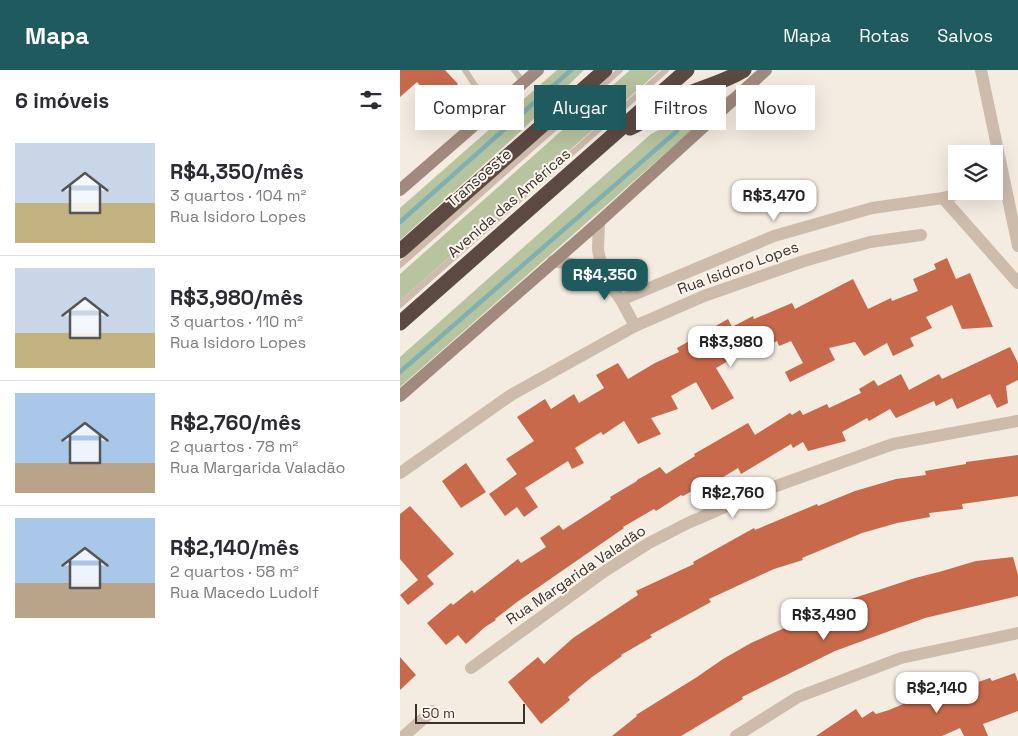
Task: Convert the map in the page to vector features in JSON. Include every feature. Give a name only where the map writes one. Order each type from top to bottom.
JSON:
[{"type":"highway","points":[[400,251],[605,70]]},
{"type":"highway","name":"Avenida das Américas","points":[[400,322],[687,70]]},
{"type":"highway","points":[[615,133],[640,124],[677,99],[732,77],[744,70]]},
{"type":"main road","points":[[522,85],[538,70]]},
{"type":"main road","points":[[400,396],[598,222],[766,70]]},
{"type":"main road","points":[[400,190],[469,130]]},
{"type":"street","points":[[981,70],[997,145]]},
{"type":"street","points":[[1003,171],[1017,242]]},
{"type":"street","name":"Rua Isidoro Lopes","points":[[621,300],[774,236],[872,208],[948,196]]},
{"type":"street","points":[[942,198],[1018,283]]},
{"type":"street","points":[[598,222],[598,250],[604,276],[621,300],[635,326]]},
{"type":"street","name":"Rua Isidoro Lopes","points":[[400,473],[511,395],[635,326],[704,296],[804,261],[870,242],[921,235]]},
{"type":"street","points":[[553,261],[582,266],[604,276]]},
{"type":"street","name":"Rua Margarida Valadão","points":[[471,668],[605,571],[649,543],[688,523],[762,491],[893,444],[1018,421]]},
{"type":"street","points":[[736,736],[798,697],[901,658],[1018,632]]},
{"type":"street","points":[[404,736],[432,711]]},
{"type":"lane","points":[[465,70],[475,85]]},
{"type":"lane","points":[[514,70],[524,83]]},
{"type":"lane","name":"Transoeste","points":[[400,265],[620,70]]},
{"type":"lane","points":[[400,305],[666,70]]},
{"type":"green space","points":[[557,70],[584,70],[569,85],[540,85]]},
{"type":"green space","points":[[630,70],[660,70],[643,85],[636,85],[636,91],[626,100],[626,85],[613,85]]},
{"type":"green space","points":[[534,90],[534,118],[524,128],[524,99]]},
{"type":"green space","points":[[489,130],[522,130],[400,240],[400,208]]},
{"type":"green space","points":[[562,130],[592,130],[400,301],[400,274]]},
{"type":"green space","points":[[659,130],[692,130],[400,387],[400,357],[651,134]]},
{"type":"building","points":[[400,70],[445,70],[458,84],[420,85],[417,82],[400,97]]},
{"type":"building","points":[[947,258],[956,279],[970,273],[993,327],[962,329],[952,305],[926,317],[932,328],[910,338],[914,346],[893,356],[887,343],[864,356],[855,342],[829,348],[835,360],[790,382],[785,372],[803,363],[791,341],[779,346],[777,341],[755,352],[752,347],[716,368],[734,398],[712,410],[696,382],[671,396],[678,409],[651,418],[661,434],[638,444],[624,421],[603,435],[601,432],[575,448],[584,463],[572,469],[568,461],[525,488],[538,507],[524,517],[517,507],[505,516],[489,494],[517,474],[506,459],[534,441],[517,417],[545,399],[551,409],[574,394],[579,403],[604,388],[596,375],[618,363],[628,379],[655,363],[679,352],[677,348],[728,319],[732,327],[753,316],[754,319],[792,303],[795,309],[853,279],[868,309],[891,298],[892,301],[918,291],[913,279],[936,269],[934,264]]},
{"type":"building","points":[[1010,347],[1018,363],[1018,380],[1006,386],[1008,403],[997,408],[990,394],[957,409],[952,398],[936,406],[934,401],[896,418],[890,409],[869,421],[867,418],[842,432],[846,441],[808,451],[803,442],[793,448],[791,444],[741,474],[738,468],[712,484],[710,481],[683,496],[681,495],[656,511],[654,509],[623,527],[517,602],[466,644],[458,635],[446,645],[427,623],[451,603],[453,605],[472,590],[474,593],[518,559],[521,563],[546,547],[540,538],[559,525],[563,530],[637,480],[660,467],[666,474],[695,456],[694,454],[748,423],[755,435],[790,413],[792,415],[800,410],[803,415],[827,404],[829,408],[861,393],[859,389],[874,380],[878,386],[901,374],[909,390],[939,374],[942,379]]},
{"type":"building","points":[[1018,455],[1018,496],[962,504],[963,509],[929,513],[930,517],[897,523],[862,533],[802,558],[803,560],[774,569],[709,599],[711,602],[650,635],[652,637],[621,655],[568,697],[570,700],[541,724],[508,682],[538,657],[544,664],[573,638],[638,595],[636,591],[694,564],[693,562],[754,528],[755,530],[817,504],[818,506],[855,491],[896,479],[926,475],[925,471],[966,464],[966,462]]},
{"type":"building","points":[[466,463],[486,492],[461,508],[442,481]]},
{"type":"building","points":[[410,506],[454,554],[427,576],[434,584],[408,605],[400,595],[418,580],[400,559],[400,514]]},
{"type":"building","points":[[1013,557],[1018,575],[1018,596],[925,618],[835,651],[742,697],[743,699],[681,736],[612,736],[636,715],[723,659],[789,625],[851,599],[915,578],[976,561]]},
{"type":"building","points":[[400,657],[416,675],[400,690]]},
{"type":"building","points":[[1015,673],[1018,682],[1018,711],[983,724],[988,736],[964,736],[960,728],[942,736],[816,736],[856,709],[862,718],[873,711],[876,714],[931,694],[932,696],[938,694],[942,703],[975,692],[973,687],[979,684],[978,682],[990,678],[992,681]]},
{"type":"waterway","points":[[400,222],[571,70]]},
{"type":"waterway","points":[[400,372],[677,131]]}]
